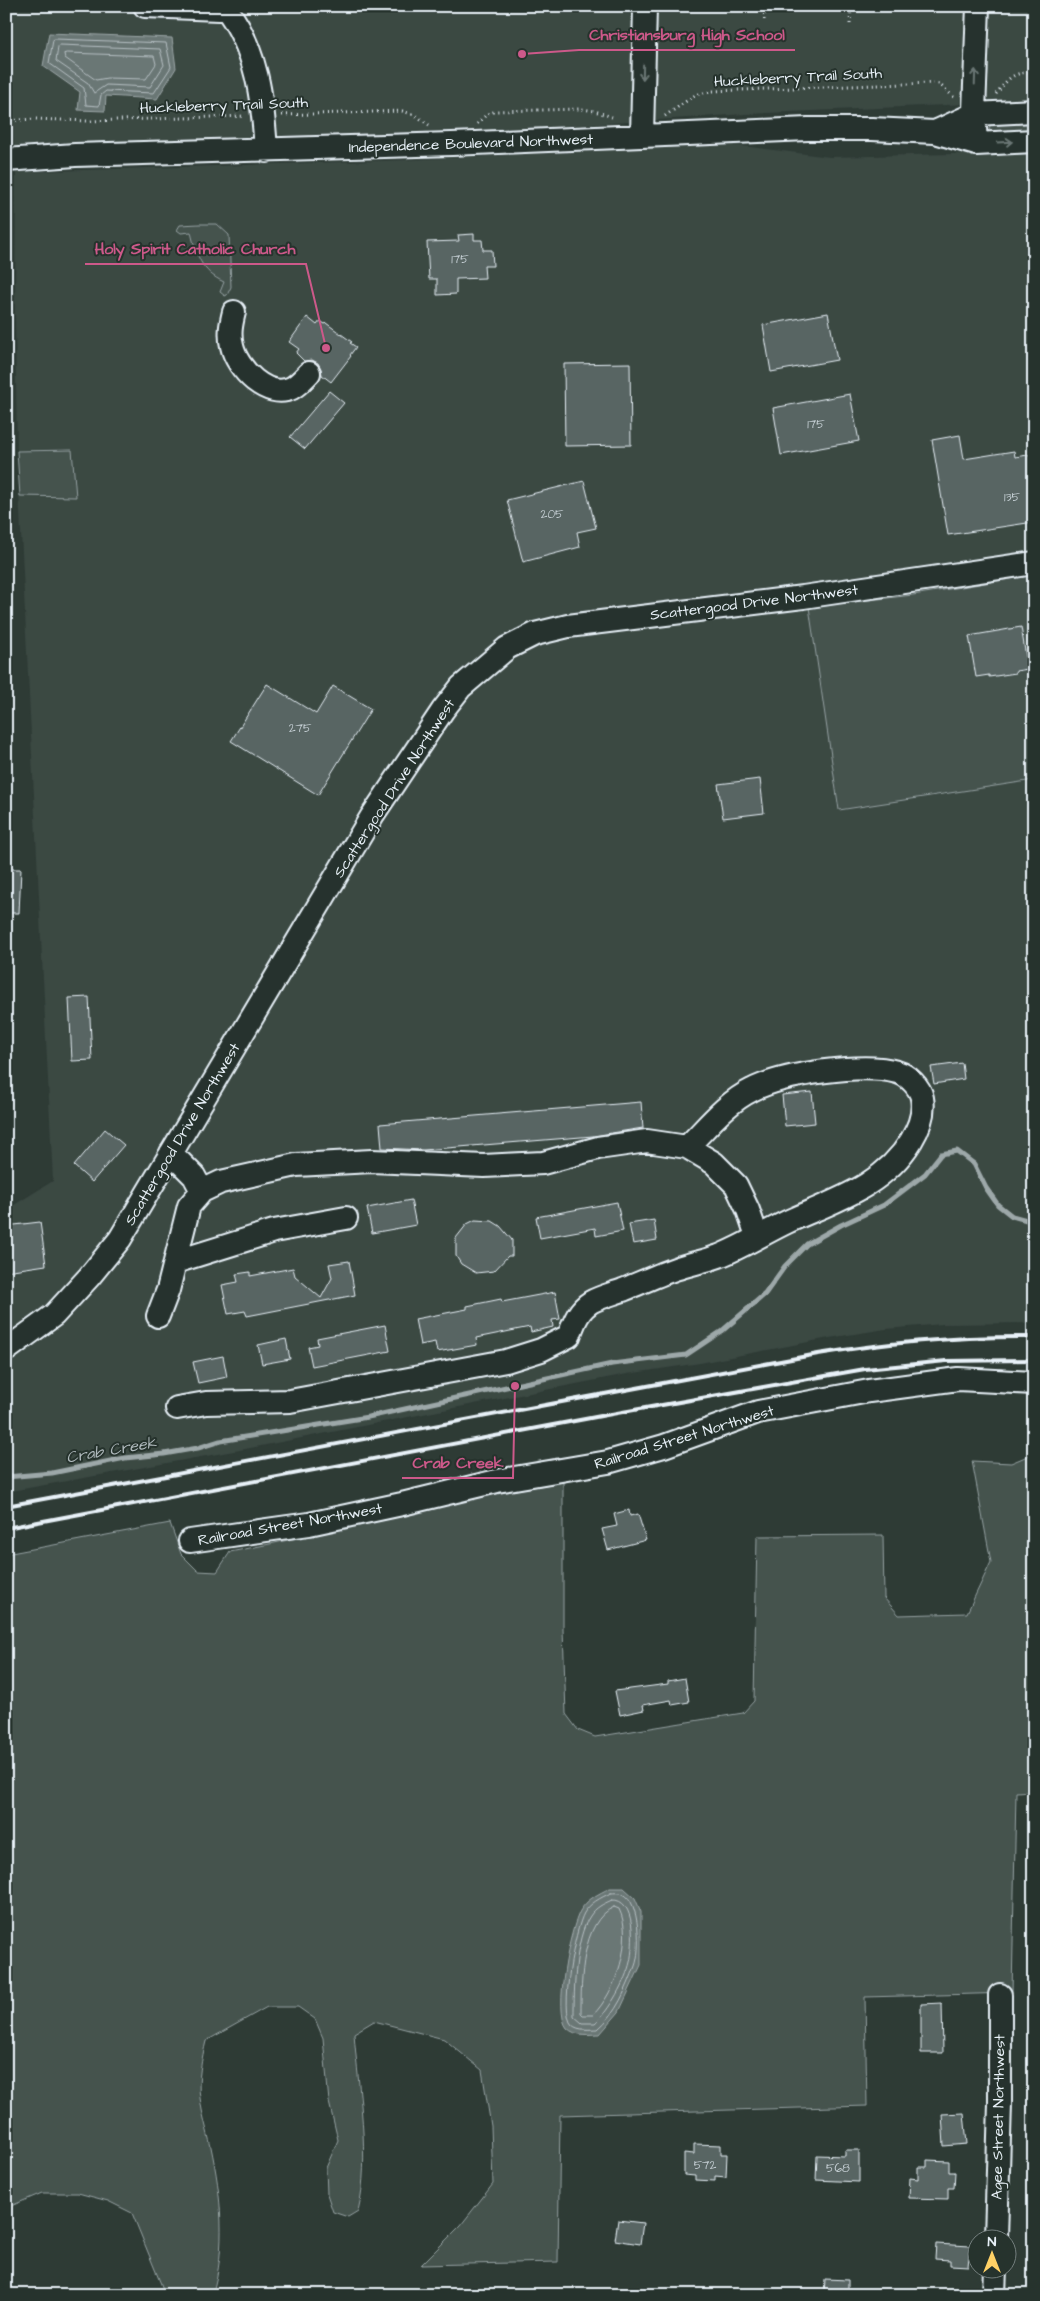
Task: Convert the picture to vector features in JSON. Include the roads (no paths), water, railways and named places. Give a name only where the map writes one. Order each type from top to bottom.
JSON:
[{"type":"street","points":[[145,6],[219,8],[224,6],[233,17],[246,41],[254,66],[264,115],[266,151]]},
{"type":"street","points":[[642,128],[645,6]]},
{"type":"street","points":[[976,144],[974,106],[978,6]]},
{"type":"street","name":"Independence Boulevard Northwest","points":[[935,132],[974,106],[1034,111]]},
{"type":"street","name":"Independence Boulevard Northwest","points":[[6,160],[75,155],[266,151],[642,128],[872,129],[935,132],[976,144],[1034,141]]},
{"type":"street","points":[[234,312],[230,335],[232,348],[238,361],[254,379],[266,387],[280,391],[291,389],[309,373]]},
{"type":"street","name":"Scattergood Drive Northwest","points":[[6,1350],[54,1315],[89,1277],[120,1239],[372,816],[426,734],[461,686],[507,648],[535,634],[568,626],[803,597],[1034,563]]},
{"type":"street","points":[[177,1408],[206,1404],[290,1401],[506,1361],[541,1350],[569,1336],[576,1317],[590,1302],[676,1268],[720,1255],[757,1236],[862,1189],[894,1165],[918,1131],[923,1116],[922,1097],[915,1084],[899,1072],[879,1068],[856,1068],[778,1081],[752,1090],[734,1101],[687,1147]]},
{"type":"street","points":[[158,1316],[175,1262],[189,1206],[202,1191],[221,1182],[296,1165],[372,1161],[484,1166],[543,1163],[598,1148],[647,1141],[687,1147],[714,1163],[736,1185],[748,1210],[757,1236]]},
{"type":"street","points":[[170,1153],[194,1176],[202,1191]]},
{"type":"street","points":[[175,1262],[274,1231],[346,1218]]},
{"type":"street","name":"Railroad Street Northwest","points":[[190,1541],[309,1524],[497,1481],[608,1462],[664,1446],[758,1412],[869,1391],[958,1379],[1034,1383]]},
{"type":"street","name":"Agee Street Northwest","points":[[996,2228],[1000,2103],[1000,1994]]},
{"type":"street","points":[[994,2295],[995,2278]]},
{"type":"water","points":[[49,33],[172,38],[176,68],[157,99],[106,96],[105,111],[78,110],[80,92],[43,66]]},
{"type":"water","points":[[610,1888],[624,1888],[635,1898],[641,1912],[641,1965],[619,2012],[600,2034],[579,2034],[567,2028],[563,2019],[562,1989],[564,1970],[580,1911],[589,1900]]},
{"type":"waterway","name":"Crab Creek","points":[[6,1477],[52,1473],[125,1458],[198,1448],[220,1441],[368,1417],[612,1364],[686,1355],[722,1331],[765,1294],[785,1266],[807,1244],[841,1225],[884,1205],[925,1174],[941,1154],[957,1151],[974,1164],[986,1188],[998,1205],[1012,1216],[1034,1222]]},
{"type":"railway","points":[[6,1506],[818,1354],[926,1341],[1034,1337]]},
{"type":"railway","points":[[6,1528],[617,1413],[865,1369],[946,1361],[1034,1360]]},
{"type":"place","name":"Christiansburg High School","points":[[522,54]]},
{"type":"place","name":"Holy Spirit Catholic Church","points":[[326,348]]},
{"type":"place","name":"Crab Creek","points":[[515,1386]]}]
